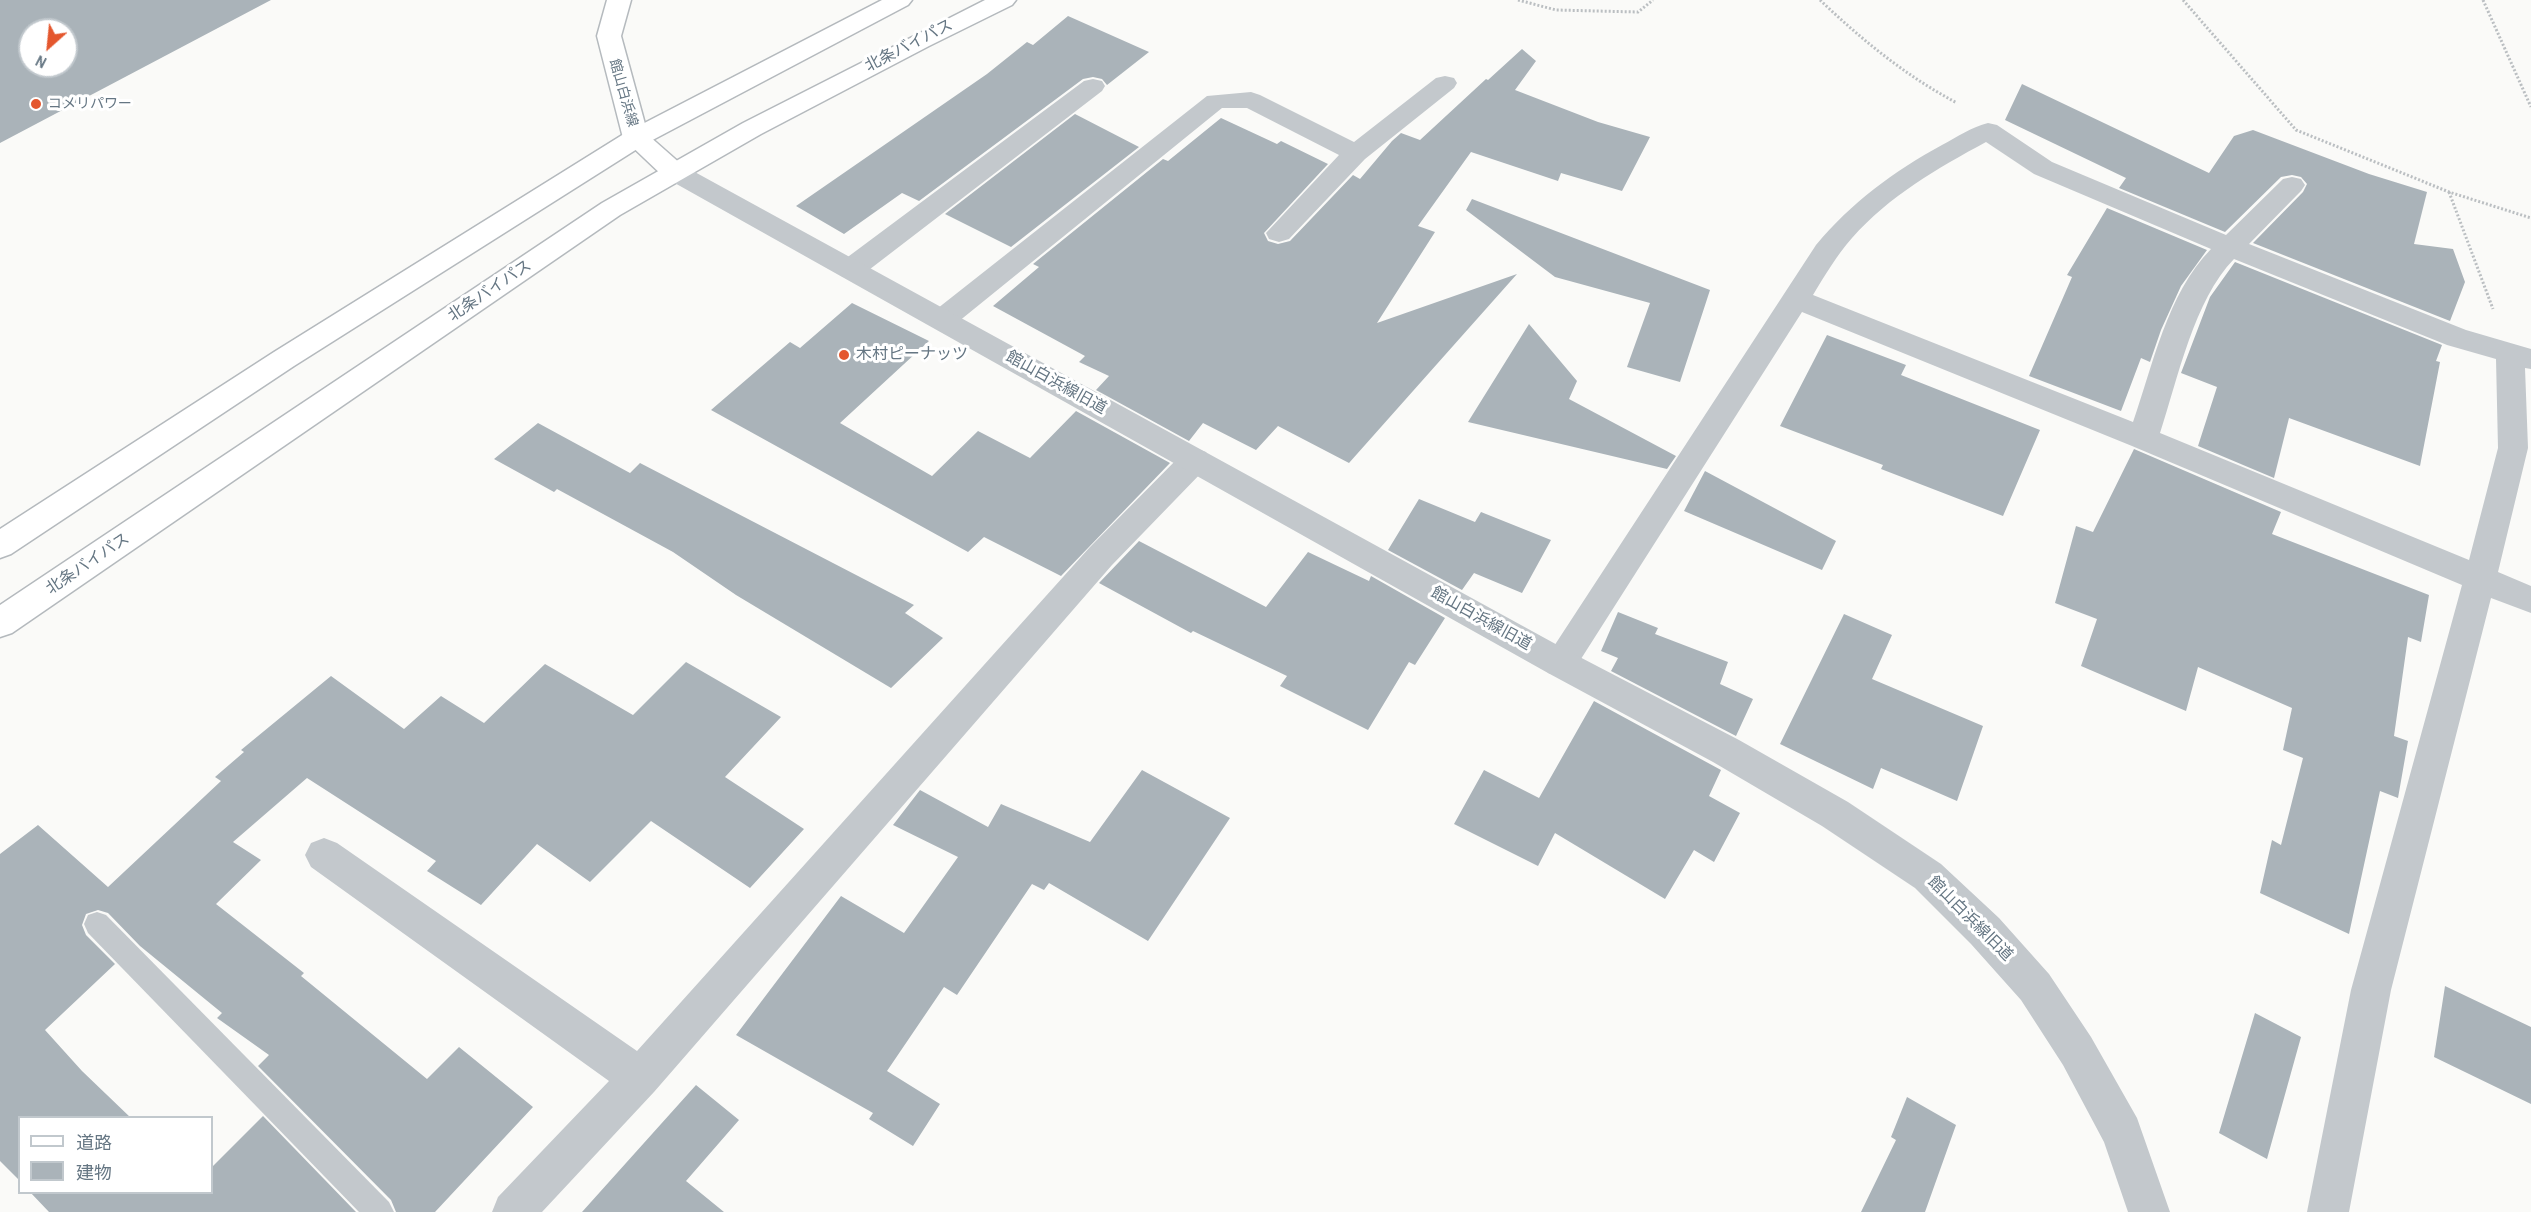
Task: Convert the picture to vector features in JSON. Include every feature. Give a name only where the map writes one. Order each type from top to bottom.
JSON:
[{"type":"main road","name":"館山白浜線","points":[[619,0],[609,36],[614,62],[636,138],[673,171]]},
{"type":"main road","points":[[0,545],[294,352],[636,138],[900,0]]},
{"type":"main road","name":"北条バイパス","points":[[0,624],[611,209],[673,171],[962,19],[1004,0]]},
{"type":"street","points":[[1279,233],[1356,153],[1445,83]]},
{"type":"street","points":[[851,268],[1093,86]]},
{"type":"street","points":[[943,319],[1216,101],[1251,100],[1356,153]]},
{"type":"street","points":[[1560,663],[1796,298],[1847,224],[1896,184],[1988,130],[2008,147],[2043,168],[2457,338],[2521,357],[2512,448],[2480,579],[2371,990],[2328,1212]]},
{"type":"street","name":"館山白浜線旧道","points":[[673,171],[1560,663],[1756,768],[1835,814],[1928,876],[1985,931],[2035,987],[2077,1052],[2121,1133],[2149,1212]]},
{"type":"street","points":[[2143,438],[2182,322],[2198,286],[2231,247],[2292,185]]},
{"type":"street","points":[[1796,298],[2143,438],[2531,600]]},
{"type":"street","points":[[513,1212],[640,1078],[1101,556],[1195,460]]},
{"type":"street","points":[[324,855],[640,1078]]},
{"type":"lane","points":[[97,924],[379,1212]]},
{"type":"path","points":[[1518,0],[1556,9],[1638,12],[1653,0]]},
{"type":"path","points":[[1820,0],[1889,62],[1909,76],[1989,119],[1988,130]]},
{"type":"path","points":[[2183,0],[2296,130],[2449,192],[2531,218]]},
{"type":"path","points":[[2483,0],[2531,108]]},
{"type":"path","points":[[2449,192],[2521,357]]},
{"type":"building","name":"コメリパワー","points":[[0,0],[271,0],[0,143]]},
{"type":"building","points":[[1068,16],[1149,52],[1107,85],[1102,79],[1093,77],[1083,79],[919,201],[902,193],[844,234],[796,206],[987,74],[1027,42],[1033,45]]},
{"type":"building","points":[[1522,49],[1536,61],[1515,90],[1598,122],[1650,137],[1622,191],[1561,173],[1558,181],[1471,152],[1418,226],[1435,232],[1377,323],[1517,274],[1349,463],[1278,426],[1256,450],[1203,423],[1189,441],[1096,390],[1109,376],[1079,362],[1085,356],[993,306],[1039,267],[1033,264],[1163,159],[1168,161],[1221,118],[1277,144],[1281,141],[1328,164],[1264,233],[1268,241],[1278,244],[1290,241],[1353,175],[1360,179],[1401,133],[1420,140]]},
{"type":"building","points":[[2022,84],[2209,173],[2234,136],[2253,130],[2369,174],[2427,192],[2414,244],[2453,249],[2465,282],[2450,321],[2253,243],[2303,192],[2307,184],[2301,177],[2292,175],[2281,177],[2225,232],[2119,188],[2126,178],[2005,120]]},
{"type":"building","points":[[1075,114],[1139,147],[1011,247],[945,214]]},
{"type":"building","points":[[1472,199],[1710,290],[1680,382],[1627,367],[1650,303],[1555,277],[1466,210]]},
{"type":"building","points":[[2107,208],[2207,250],[2181,286],[2161,330],[2150,362],[2141,358],[2121,411],[2029,376],[2072,277],[2067,275]]},
{"type":"building","points":[[2235,262],[2442,345],[2436,361],[2440,362],[2420,466],[2289,418],[2274,478],[2198,446],[2217,387],[2181,373],[2210,297]]},
{"type":"building","points":[[852,303],[929,341],[840,423],[932,476],[978,431],[1030,458],[1076,411],[1170,463],[1061,576],[984,537],[968,552],[711,410],[790,342],[800,348]]},
{"type":"building","points":[[1529,324],[1577,381],[1569,399],[1676,456],[1667,469],[1468,422]]},
{"type":"building","points":[[1827,335],[1906,365],[1901,375],[2040,430],[2003,516],[1881,469],[1883,465],[1780,426]]},
{"type":"building","points":[[538,423],[630,473],[640,463],[914,605],[905,613],[943,638],[891,688],[736,595],[673,552],[557,489],[554,492],[494,459]]},
{"type":"building","points":[[2134,449],[2281,512],[2272,534],[2429,595],[2421,642],[2408,637],[2394,736],[2408,741],[2398,798],[2380,791],[2349,934],[2260,893],[2272,840],[2281,845],[2303,758],[2283,750],[2292,708],[2198,667],[2186,711],[2081,666],[2097,619],[2055,603],[2076,526],[2093,532]]},
{"type":"building","points":[[1705,471],[1836,541],[1822,570],[1684,511]]},
{"type":"building","points":[[1419,499],[1475,522],[1481,512],[1551,540],[1522,593],[1474,573],[1462,590],[1388,550]]},
{"type":"building","points":[[1139,541],[1266,607],[1308,552],[1369,581],[1371,576],[1445,618],[1415,665],[1409,662],[1368,730],[1280,686],[1287,676],[1193,631],[1191,633],[1099,583]]},
{"type":"building","points":[[1618,612],[1658,628],[1655,634],[1728,662],[1720,684],[1753,699],[1736,736],[1611,671],[1618,658],[1601,651]]},
{"type":"building","points":[[1844,614],[1892,635],[1872,679],[1983,726],[1957,801],[1881,768],[1873,789],[1780,744]]},
{"type":"building","points":[[686,662],[781,717],[725,777],[804,829],[750,888],[651,821],[590,882],[537,844],[481,905],[427,871],[436,861],[307,778],[233,842],[261,860],[216,904],[304,973],[301,976],[427,1079],[459,1047],[533,1107],[435,1212],[396,1212],[391,1200],[258,1066],[269,1055],[217,1018],[222,1013],[140,946],[108,913],[98,910],[86,914],[82,925],[86,935],[115,964],[45,1030],[82,1071],[129,1116],[18,1116],[18,1179],[0,1161],[0,854],[38,825],[108,887],[221,781],[215,777],[244,752],[241,750],[331,676],[404,729],[441,696],[484,723],[545,664],[633,715]]},
{"type":"building","points":[[1594,701],[1721,770],[1709,796],[1740,813],[1714,862],[1694,850],[1665,899],[1555,833],[1538,866],[1454,824],[1484,770],[1539,798]]},
{"type":"building","points":[[1142,770],[1230,818],[1148,941],[1049,883],[1044,890],[1032,884],[957,995],[944,987],[887,1071],[940,1104],[913,1146],[869,1119],[873,1113],[736,1035],[841,896],[904,933],[958,857],[893,825],[920,790],[988,827],[1001,804],[1090,842]]},
{"type":"building","points":[[2445,986],[2531,1027],[2531,1104],[2434,1057]]},
{"type":"building","points":[[2255,1013],[2301,1037],[2267,1159],[2219,1133]]},
{"type":"building","points":[[696,1085],[739,1120],[686,1181],[724,1212],[582,1212]]},
{"type":"building","points":[[1907,1097],[1956,1125],[1925,1212],[1861,1212],[1896,1140],[1891,1137]]},
{"type":"building","points":[[263,1116],[356,1212],[49,1212],[32,1194],[213,1194],[213,1166]]},
{"type":"place","name":"コメリパワー","points":[[36,104]]},
{"type":"place","name":"木村ピーナッツ","points":[[844,355]]}]
